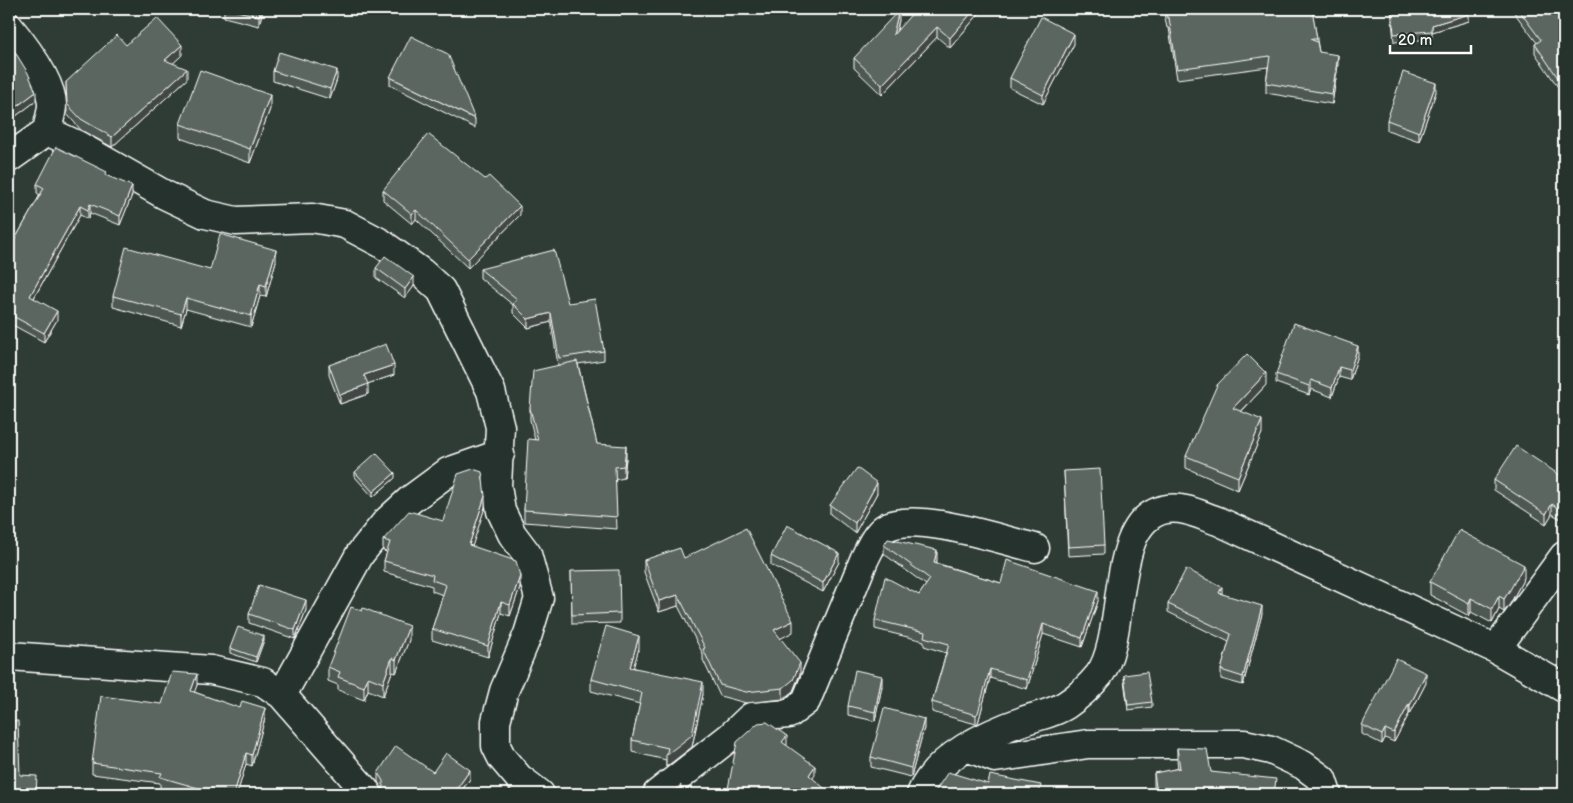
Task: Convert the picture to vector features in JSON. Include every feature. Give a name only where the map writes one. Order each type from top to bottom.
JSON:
[{"type":"street","points":[[9,28],[31,56],[50,94],[52,105],[46,131],[9,158]]},
{"type":"street","points":[[46,131],[165,195],[205,214],[236,221],[312,218],[345,224],[381,243],[421,272],[441,290],[491,391],[500,427],[497,486],[501,511],[512,534],[528,554],[539,598],[528,634],[504,691],[496,721],[496,746],[502,758],[519,778],[540,794]]},
{"type":"street","points":[[282,695],[360,554],[386,522],[410,500],[448,472],[500,454]]},
{"type":"street","points":[[921,794],[938,768],[967,747],[1009,726],[1064,706],[1083,692],[1100,673],[1112,643],[1127,561],[1137,527],[1147,515],[1168,508],[1186,510],[1218,521],[1496,650],[1564,688]]},
{"type":"street","points":[[657,794],[731,736],[751,717],[789,714],[806,701],[864,560],[873,542],[885,528],[904,522],[927,522],[1035,548]]},
{"type":"street","points":[[1496,650],[1564,556]]},
{"type":"street","points":[[9,656],[211,670],[263,682],[282,695],[368,794]]},
{"type":"street","points":[[967,747],[995,758],[1088,744],[1244,744],[1271,750],[1303,765],[1322,779],[1327,794]]},
{"type":"building","points":[[228,9],[261,9],[259,16]]},
{"type":"building","points":[[916,9],[975,9],[950,38],[937,27],[882,85],[854,58],[899,10],[893,35]]},
{"type":"building","points":[[1165,9],[1312,9],[1317,39],[1310,39],[1317,42],[1319,52],[1338,55],[1332,94],[1266,83],[1270,56],[1177,69],[1169,18],[1167,18]]},
{"type":"building","points":[[1392,9],[1468,9],[1469,14],[1432,25],[1432,31],[1394,34]]},
{"type":"building","points":[[1518,9],[1564,9],[1564,72],[1558,78],[1535,44],[1541,40]]},
{"type":"building","points":[[1041,17],[1074,34],[1043,95],[1010,78]]},
{"type":"building","points":[[157,18],[182,45],[165,60],[187,69],[112,137],[81,119],[67,104],[66,82],[117,35],[126,45]]},
{"type":"building","points":[[411,36],[448,54],[475,119],[390,77]]},
{"type":"building","points":[[10,44],[28,73],[36,92],[12,110],[9,106]]},
{"type":"building","points":[[279,52],[337,70],[330,89],[273,71]]},
{"type":"building","points":[[200,70],[270,95],[250,149],[180,124]]},
{"type":"building","points":[[1403,72],[1436,83],[1419,132],[1387,120]]},
{"type":"building","points":[[428,134],[485,179],[489,176],[520,206],[468,259],[416,210],[412,214],[383,190]]},
{"type":"building","points":[[56,147],[107,172],[105,175],[132,186],[120,216],[90,204],[88,210],[80,206],[30,296],[57,311],[44,333],[9,314],[9,250],[44,188],[37,184]]},
{"type":"building","points":[[220,234],[276,250],[266,286],[260,284],[251,316],[186,298],[181,314],[113,296],[126,247],[210,270]]},
{"type":"building","points":[[554,250],[568,303],[595,299],[604,351],[559,358],[551,313],[528,319],[513,304],[517,299],[480,269]]},
{"type":"building","points":[[385,256],[414,277],[405,289],[376,268]]},
{"type":"building","points":[[1294,323],[1358,346],[1350,370],[1339,367],[1332,388],[1311,380],[1309,386],[1276,374]]},
{"type":"building","points":[[386,344],[394,365],[364,375],[368,384],[340,395],[329,365]]},
{"type":"building","points":[[1247,354],[1266,373],[1233,408],[1262,420],[1238,477],[1186,456],[1217,385]]},
{"type":"building","points":[[577,361],[597,444],[626,446],[624,466],[615,467],[617,517],[524,510],[528,439],[538,440],[530,408],[533,371]]},
{"type":"building","points":[[1516,446],[1564,478],[1564,504],[1561,510],[1552,504],[1546,514],[1494,480]]},
{"type":"building","points":[[376,453],[395,473],[373,492],[355,472]]},
{"type":"building","points":[[857,468],[877,483],[855,523],[830,505]]},
{"type":"building","points":[[473,469],[482,472],[485,496],[469,545],[516,561],[520,576],[510,605],[501,602],[488,646],[432,629],[446,585],[432,580],[433,575],[384,561],[390,542],[383,540],[409,511],[443,521],[458,474]]},
{"type":"building","points":[[1100,469],[1104,545],[1068,547],[1064,471]]},
{"type":"building","points":[[787,525],[839,553],[823,583],[771,556]]},
{"type":"building","points":[[746,528],[793,621],[774,630],[800,663],[793,680],[783,688],[746,692],[720,685],[703,649],[705,648],[678,595],[659,601],[644,560],[680,548],[684,558]]},
{"type":"building","points":[[1459,530],[1524,565],[1504,599],[1499,596],[1492,609],[1471,598],[1469,603],[1430,582]]},
{"type":"building","points":[[888,539],[937,550],[934,563],[1001,583],[1007,560],[1098,591],[1082,638],[1043,624],[1027,680],[990,669],[976,715],[932,702],[949,644],[924,637],[925,632],[875,620],[885,577],[919,595],[930,579],[884,545]]},
{"type":"building","points":[[1186,569],[1222,587],[1219,593],[1262,606],[1243,677],[1221,670],[1231,634],[1168,604]]},
{"type":"building","points":[[619,570],[620,613],[572,615],[571,571]]},
{"type":"building","points":[[259,585],[306,600],[295,630],[249,614]]},
{"type":"building","points":[[351,607],[362,611],[363,608],[409,626],[396,660],[392,658],[383,683],[368,677],[364,687],[338,677],[340,672],[328,667]]},
{"type":"building","points":[[606,626],[639,636],[630,667],[703,682],[692,735],[666,755],[668,748],[632,740],[642,693],[591,679]]},
{"type":"building","points":[[238,627],[264,636],[256,657],[230,648]]},
{"type":"building","points":[[1396,659],[1426,673],[1394,733],[1385,729],[1382,735],[1362,725]]},
{"type":"building","points":[[855,670],[882,676],[875,712],[848,706]]},
{"type":"building","points":[[172,672],[197,674],[191,691],[240,708],[242,701],[265,708],[252,755],[246,753],[234,794],[219,794],[160,777],[162,773],[92,763],[101,696],[162,704]]},
{"type":"building","points":[[1147,672],[1152,702],[1128,705],[1124,675]]},
{"type":"building","points":[[884,708],[924,719],[911,768],[871,757]]},
{"type":"building","points":[[9,721],[18,721],[20,775],[37,776],[36,794],[9,794]]},
{"type":"building","points":[[767,722],[787,736],[782,742],[815,766],[809,775],[831,794],[727,794],[737,742],[758,723]]},
{"type":"building","points":[[396,746],[433,772],[446,753],[470,770],[456,790],[462,794],[389,794],[383,790],[383,781],[378,773]]},
{"type":"building","points":[[1177,748],[1207,749],[1211,772],[1276,779],[1274,794],[1157,794],[1154,773],[1180,768]]},
{"type":"building","points":[[948,772],[988,784],[990,775],[1041,785],[1039,794],[932,794]]},
{"type":"building","points":[[681,785],[679,794],[670,794]]}]
